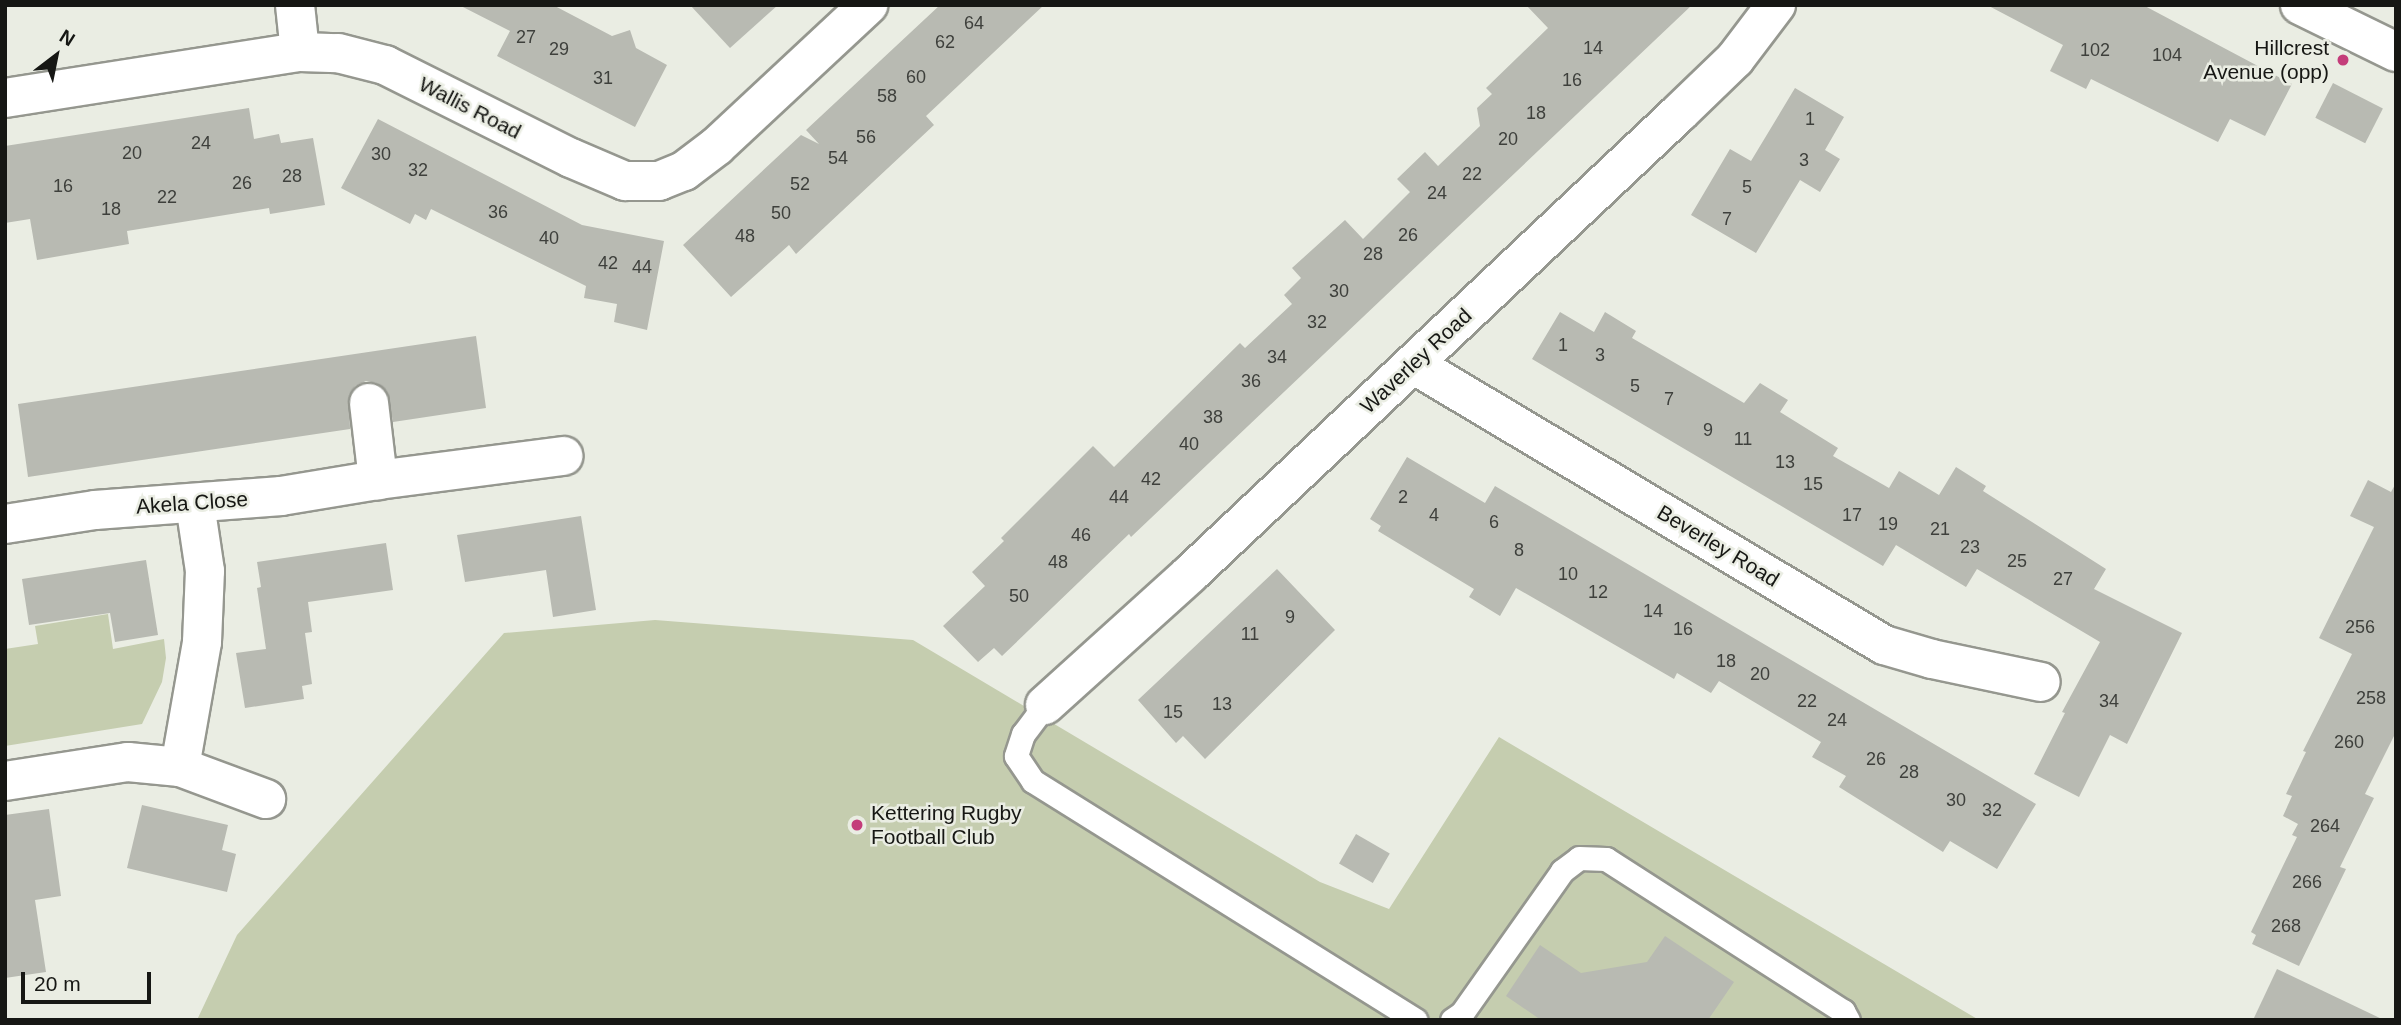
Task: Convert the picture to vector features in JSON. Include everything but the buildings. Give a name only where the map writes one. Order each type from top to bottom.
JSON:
[{"type":"street","points":[[295,5],[300,52]]},
{"type":"street","name":"Wallis Road","points":[[5,98],[300,52],[338,53],[385,65],[614,177],[625,181],[659,181],[684,171],[717,146],[868,5]]},
{"type":"street","name":"Waverley Road","points":[[1045,705],[1191,573],[1735,59],[1776,5]]},
{"type":"street","points":[[2300,5],[2396,52]]},
{"type":"street","name":"Beverley Road","points":[[1413,364],[1884,645],[1933,659],[2041,682]]},
{"type":"street","points":[[369,403],[377,480]]},
{"type":"street","name":"Akela Close","points":[[5,524],[95,510],[281,496],[377,480],[563,456]]},
{"type":"street","points":[[180,767],[202,642],[205,571],[195,504]]},
{"type":"street","points":[[5,781],[128,762],[180,767],[266,799]]},
{"type":"lane","points":[[1045,705],[1023,734],[1016,756],[1033,781],[1416,1020]]},
{"type":"lane","points":[[1452,1020],[1462,1013],[1562,871],[1579,858],[1606,859],[1843,1011],[1848,1020]]},
{"type":"green space","points":[[108,614],[113,649],[164,639],[166,658],[162,682],[142,724],[5,746],[5,649],[38,644],[35,626]]},
{"type":"green space","name":"Kettering Rugby Football Club","points":[[655,620],[913,640],[1320,882],[1389,909],[1499,737],[1979,1020],[197,1020],[237,935],[504,633]]},
{"type":"place","name":"Hillcrest Avenue (opp)","points":[[2343,60]]},
{"type":"place","name":"Kettering Rugby Football Club","points":[[857,825]]}]
